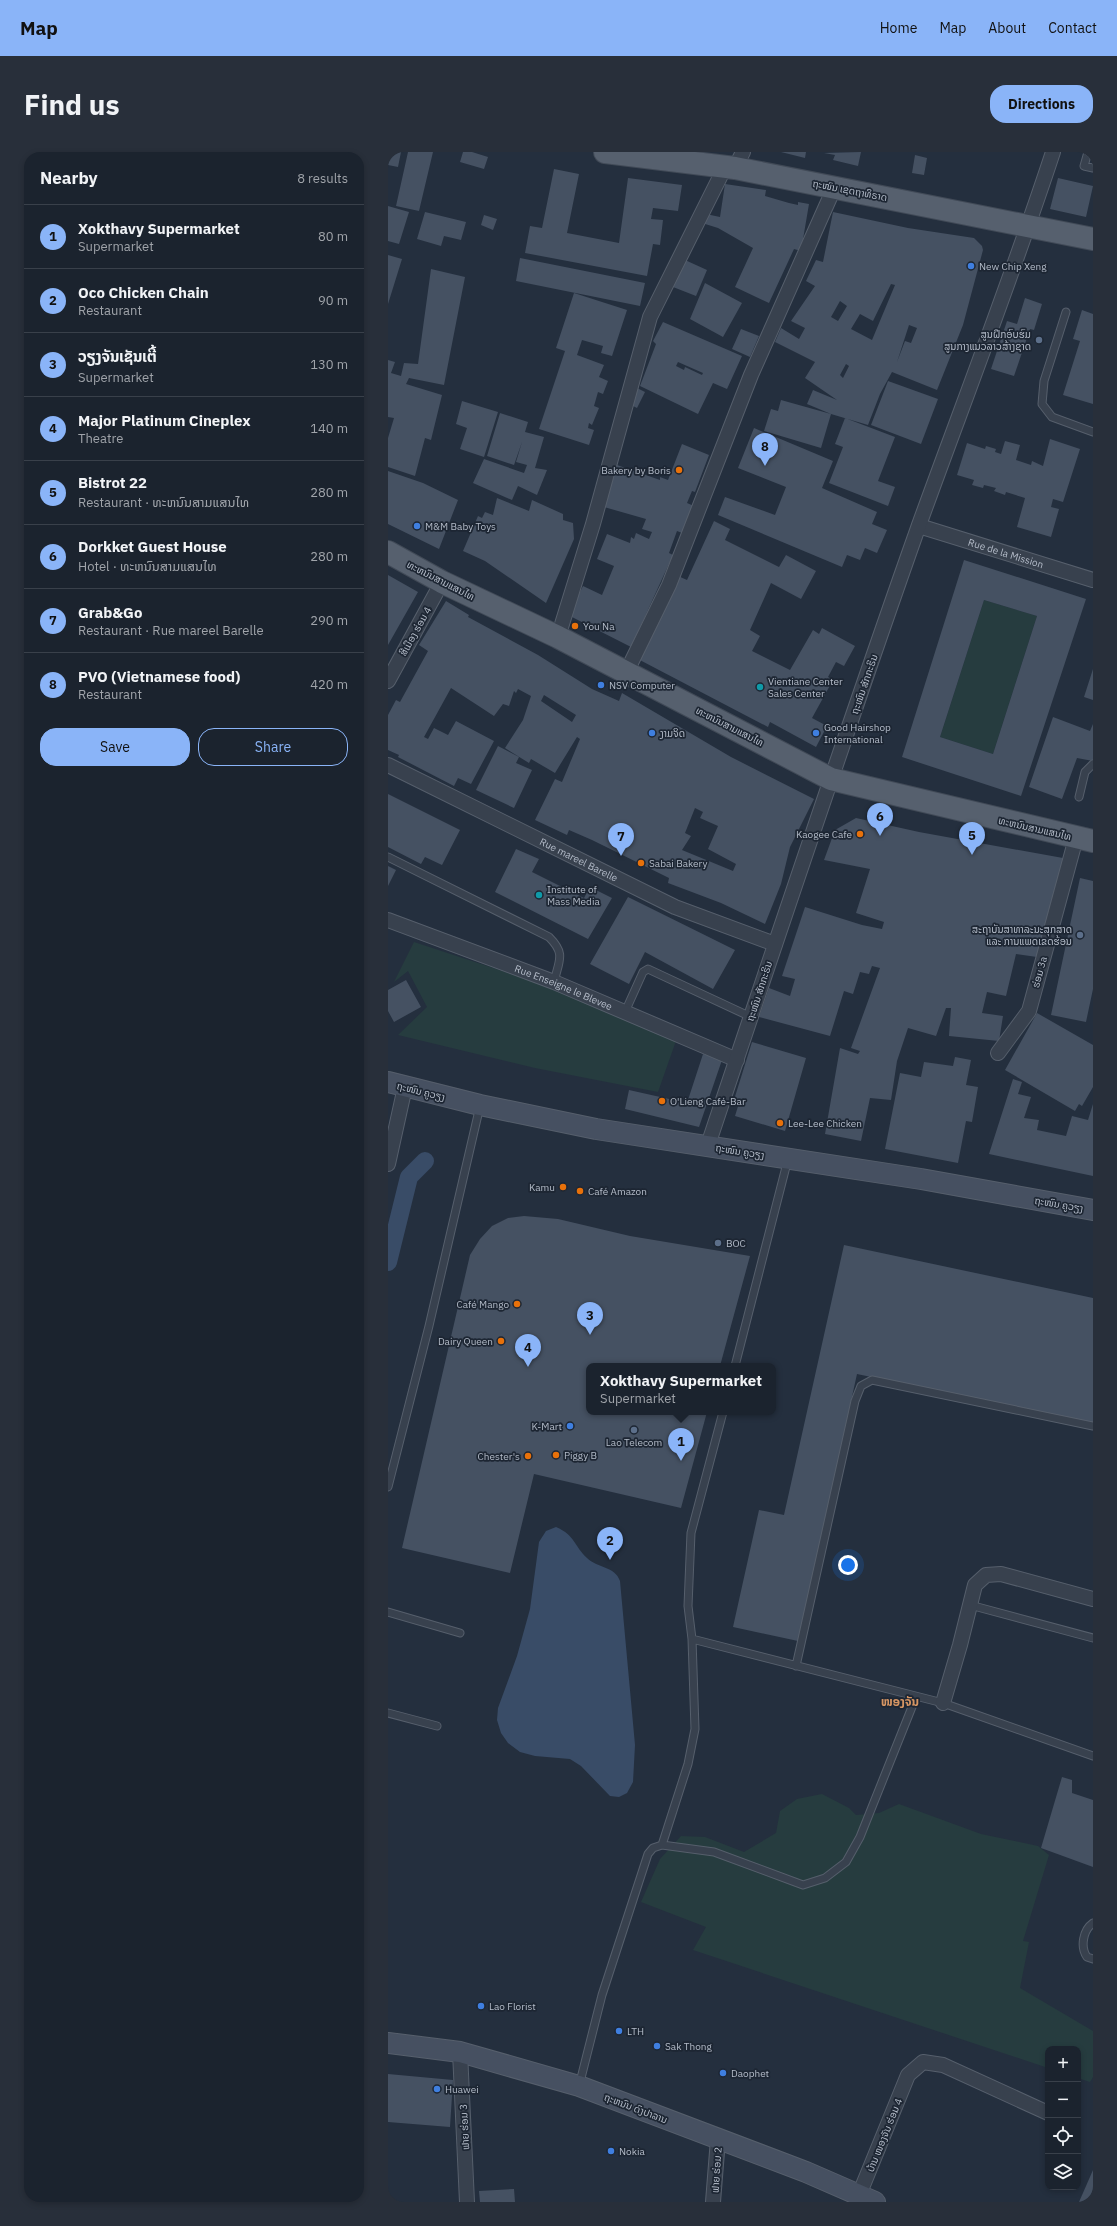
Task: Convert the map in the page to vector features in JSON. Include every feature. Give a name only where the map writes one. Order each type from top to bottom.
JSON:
[{"type":"main road","name":"ຖະໜົນ ເຊດຖາທິຣາດ","points":[[605,152],[734,162],[835,186],[1093,239]]},
{"type":"main road","name":"ທະຫນົນສາມແສນໄທ","points":[[388,552],[442,582],[558,637],[831,779],[1085,839]]},
{"type":"street","name":"ຖະໜົນ ສັກກະຣິນ","points":[[708,1146],[831,779],[919,526],[1029,226],[1053,152]]},
{"type":"street","points":[[558,637],[593,524],[650,317],[734,162]]},
{"type":"street","points":[[626,673],[669,585],[751,375],[835,186]]},
{"type":"street","name":"Rue de la Mission","points":[[919,526],[1093,580]]},
{"type":"street","name":"ສີເມືອງ ຮ່ອມ 4","points":[[388,681],[442,582]]},
{"type":"street","name":"Rue mareel Barelle","points":[[388,765],[675,907],[775,944]]},
{"type":"street","name":"ຮ່ອມ 3a","points":[[998,1053],[1029,1010],[1085,839]]},
{"type":"street","name":"Rue Enseigne le Blevee","points":[[388,920],[554,982],[737,1060]]},
{"type":"street","points":[[388,1164],[397,1084]]},
{"type":"street","name":"ຖະໜົນ ຄູວຽງ","points":[[397,1084],[480,1105],[596,1129],[921,1179],[1093,1210]]},
{"type":"street","points":[[944,1703],[975,1585],[986,1575],[1001,1574],[1093,1600]]},
{"type":"street","name":"ຖະຫນົນ ດົງປາລານ","points":[[388,2043],[460,2052],[579,2086],[867,2198]]},
{"type":"street","name":"ຟາຍ ຮ່ອມ 3","points":[[460,2052],[467,2202]]},
{"type":"street","name":"ບ້ານ ໜອງຈັນ ຮ່ອມ 4","points":[[867,2198],[908,2075],[923,2062],[943,2065],[1045,2112]]},
{"type":"street","name":"ຟາຍ ຮ່ອມ 2","points":[[713,2202],[718,2139]]},
{"type":"lane","points":[[1088,152],[1084,166],[1093,168]]},
{"type":"lane","points":[[1066,312],[1044,381],[1042,404],[1052,417],[1093,432]]},
{"type":"lane","points":[[1079,797],[1085,772],[1093,764]]},
{"type":"lane","points":[[388,857],[549,937],[559,947],[561,952],[554,982]]},
{"type":"lane","points":[[625,1012],[643,972],[648,969],[751,1017]]},
{"type":"lane","points":[[388,1487],[429,1326],[480,1105]]},
{"type":"lane","points":[[736,1363],[788,1159]]},
{"type":"lane","points":[[796,1666],[855,1401],[861,1386],[872,1380],[1093,1426]]},
{"type":"lane","points":[[662,1845],[688,1764],[695,1729],[692,1640],[688,1606],[691,1533],[722,1415]]},
{"type":"lane","points":[[970,1605],[1093,1638]]},
{"type":"lane","points":[[388,1612],[460,1633]]},
{"type":"lane","points":[[692,1640],[944,1703],[1093,1756]]},
{"type":"lane","points":[[579,2086],[602,1995],[648,1854],[653,1848],[662,1845],[714,1852],[803,1885],[825,1878],[846,1862],[860,1837],[916,1697]]},
{"type":"lane","points":[[388,1713],[437,1726]]},
{"type":"lane","points":[[1093,1922],[1088,1926],[1082,1944],[1086,1957],[1093,1959]]},
{"type":"green space","points":[[984,600],[1037,616],[993,754],[940,737]]},
{"type":"green space","points":[[414,942],[545,985],[677,1038],[658,1092],[535,1068],[398,1035],[427,1007],[408,971],[394,982]]},
{"type":"green space","points":[[822,1794],[849,1808],[856,1815],[879,1813],[899,1804],[981,1834],[1038,1846],[1049,1855],[1023,1941],[1029,1942],[1020,1988],[1093,2031],[1093,2077],[1090,2082],[1081,2079],[1081,2046],[1045,2046],[1045,2067],[693,1950],[706,1927],[641,1902],[660,1859],[681,1836],[705,1837],[744,1852],[776,1833],[780,1811],[797,1799]]},
{"type":"water","points":[[556,1527],[571,1537],[587,1558],[614,1572],[620,1581],[635,1745],[633,1782],[627,1793],[619,1797],[610,1796],[581,1766],[570,1759],[535,1756],[520,1752],[508,1743],[501,1733],[497,1720],[498,1708],[517,1656],[530,1609],[539,1542],[546,1531]]},
{"type":"building","points":[[388,152],[401,152],[398,167],[388,165]]},
{"type":"building","points":[[408,152],[433,152],[419,211],[396,206]]},
{"type":"building","points":[[463,152],[472,152],[488,157],[484,169],[460,162]]},
{"type":"building","points":[[781,152],[806,152],[805,158]]},
{"type":"building","points":[[861,152],[858,166],[833,160],[835,155],[824,153]]},
{"type":"building","points":[[915,155],[927,158],[924,175],[912,173]]},
{"type":"building","points":[[554,169],[579,174],[567,233],[619,243],[628,178],[682,185],[678,211],[653,208],[651,219],[663,220],[660,245],[653,244],[647,276],[525,253],[530,226],[542,228]]},
{"type":"building","points":[[1058,178],[1093,186],[1086,217],[1050,209]]},
{"type":"building","points":[[725,184],[766,190],[765,196],[789,203],[798,205],[798,202],[809,204],[801,251],[794,249],[769,303],[735,287],[753,248],[718,228],[702,223],[706,214],[720,217]]},
{"type":"building","points":[[388,206],[409,212],[399,244],[388,241]]},
{"type":"building","points":[[425,212],[466,222],[461,240],[444,236],[441,246],[417,239]]},
{"type":"building","points":[[833,212],[908,228],[974,238],[982,246],[983,250],[963,325],[937,390],[892,372],[880,394],[868,425],[831,414],[807,404],[813,390],[837,400],[805,378],[815,362],[775,342],[781,328],[799,339],[805,328],[791,321],[815,286],[806,281],[816,260],[823,262]],"holes":[[[891,284],[895,285],[872,340],[851,329],[860,314],[873,321]],[[840,301],[847,306],[838,321],[831,317]],[[909,325],[917,328],[911,343],[905,341],[897,362]],[[846,364],[849,366],[843,378],[840,375]]]},
{"type":"building","points":[[484,215],[497,219],[493,230],[481,225]]},
{"type":"building","points":[[388,255],[402,259],[388,304]]},
{"type":"building","points":[[520,258],[645,283],[640,306],[516,281]]},
{"type":"building","points":[[685,260],[707,270],[696,296],[673,287]]},
{"type":"building","points":[[431,269],[465,277],[444,385],[409,378],[406,384],[442,395],[431,440],[425,438],[415,476],[388,467],[388,438],[394,418],[388,417],[388,360],[395,362],[391,373],[401,376],[404,363],[418,364]]},
{"type":"building","points":[[705,283],[742,303],[723,337],[690,319]]},
{"type":"building","points":[[574,293],[627,310],[612,356],[601,353],[603,346],[582,340],[577,355],[604,365],[599,377],[608,381],[603,394],[598,392],[594,406],[599,408],[592,425],[589,423],[588,428],[594,430],[589,445],[539,429],[565,351],[556,348]]},
{"type":"building","points":[[1025,298],[1042,304],[1034,330],[1030,329],[1014,376],[991,369],[1007,321],[1017,324]]},
{"type":"building","points":[[1082,310],[1093,314],[1093,404],[1063,395],[1080,341],[1073,339]]},
{"type":"building","points":[[663,322],[742,356],[727,389],[713,383],[698,414],[640,386],[656,344],[653,341]],"holes":[[[678,362],[703,373],[702,375],[685,367],[684,370],[676,366]]]},
{"type":"building","points":[[741,329],[759,336],[750,357],[732,349]]},
{"type":"building","points":[[888,381],[938,399],[921,444],[871,425]]},
{"type":"building","points":[[637,388],[645,392],[637,408],[629,404]]},
{"type":"building","points":[[781,400],[831,414],[821,448],[764,431],[771,409],[778,411]]},
{"type":"building","points":[[462,401],[498,412],[484,457],[460,449],[467,428],[456,424]]},
{"type":"building","points":[[500,413],[528,422],[525,432],[544,437],[535,468],[547,470],[537,495],[518,486],[512,500],[473,483],[484,459],[524,473],[527,465],[516,462],[522,442],[514,465],[487,456]]},
{"type":"building","points":[[845,418],[895,437],[878,481],[895,487],[888,506],[829,483],[843,447],[835,444]]},
{"type":"building","points":[[754,428],[833,461],[822,488],[877,512],[872,524],[887,530],[877,553],[865,548],[860,560],[847,555],[842,567],[718,515],[725,497],[775,515],[786,487],[738,468]]},
{"type":"building","points":[[1050,439],[1080,449],[1063,502],[1053,499],[1051,507],[1059,509],[1051,537],[1017,527],[1025,498],[1006,492],[1005,495],[994,491],[996,488],[984,485],[983,488],[972,485],[974,480],[957,475],[967,443],[985,449],[986,446],[996,449],[995,452],[1001,454],[1005,441],[1020,445],[1016,460],[1031,465],[1032,461],[1043,466]]},
{"type":"building","points":[[682,444],[709,455],[695,492],[692,491],[687,503],[694,506],[682,533],[677,531],[669,553],[673,555],[631,647],[568,615],[583,586],[602,595],[614,566],[597,559],[607,534],[630,543],[631,537],[634,539],[636,533],[649,539],[652,532],[642,529],[646,519],[604,507],[617,465],[660,480],[660,477],[668,480]]},
{"type":"building","points":[[388,471],[423,483],[458,500],[439,549],[388,524]]},
{"type":"building","points":[[497,498],[529,511],[532,500],[563,514],[563,520],[573,523],[574,539],[546,603],[485,561],[463,551],[478,516],[482,518],[485,512],[493,515]]},
{"type":"building","points":[[714,521],[730,529],[725,540],[779,567],[786,555],[816,571],[801,599],[771,583],[750,630],[760,636],[752,651],[790,670],[813,630],[819,634],[822,628],[855,646],[844,666],[836,662],[828,677],[833,680],[812,718],[827,726],[816,747],[770,722],[768,727],[636,658],[678,576],[687,580]]},
{"type":"building","points":[[964,560],[1086,599],[1021,796],[902,757]],"holes":[[[984,600],[1037,616],[993,754],[940,737]]]},
{"type":"building","points":[[388,575],[418,592],[388,645]]},
{"type":"building","points":[[446,601],[469,615],[468,617],[538,655],[592,689],[619,701],[622,693],[731,757],[814,799],[790,847],[781,884],[765,924],[721,903],[668,883],[669,878],[592,840],[569,830],[567,835],[535,820],[555,779],[562,782],[580,739],[577,737],[555,773],[531,759],[529,763],[505,748],[523,720],[531,696],[518,689],[516,693],[514,691],[509,706],[503,704],[494,716],[451,688],[424,737],[428,739],[434,728],[448,735],[456,721],[494,741],[471,784],[458,778],[454,786],[398,757],[399,755],[388,750],[388,715],[396,700],[400,702],[428,651],[419,645]],"holes":[[[544,695],[576,715],[572,722],[541,701]],[[695,808],[703,812],[700,818],[718,826],[708,849],[736,864],[733,871],[682,850],[691,836],[685,833]]]},
{"type":"building","points":[[1093,669],[1093,700],[1084,697]]},
{"type":"building","points":[[1053,717],[1090,731],[1093,724],[1093,761],[1077,758],[1062,799],[1029,787]]},
{"type":"building","points":[[498,746],[519,757],[516,763],[532,770],[514,808],[476,790]]},
{"type":"building","points":[[388,794],[460,830],[442,865],[425,857],[421,864],[388,847]]},
{"type":"building","points":[[856,818],[919,832],[1063,858],[1053,905],[1037,957],[1016,954],[1006,996],[987,992],[982,1013],[1003,1016],[999,1041],[949,1036],[951,1008],[946,1008],[936,1036],[908,1028],[897,1061],[891,1100],[870,1098],[861,1141],[825,1134],[840,1048],[858,1054],[860,1051],[851,1048],[880,968],[872,966],[869,974],[860,972],[853,994],[844,991],[830,1036],[759,1017],[769,988],[790,996],[795,979],[782,976],[805,907],[862,925],[882,929],[884,922],[856,913],[870,869],[824,860],[835,830]]},
{"type":"building","name":"Institute of Mass Media","points":[[516,849],[539,859],[532,872],[584,898],[590,887],[612,898],[588,939],[495,892]]},
{"type":"building","points":[[388,866],[396,870],[388,886]]},
{"type":"building","name":"ສະຖາບັນສາທາລະນະສຸກສາດ ແລະ ການແພດເຂດຮ້ອນ","points":[[1080,878],[1093,881],[1093,989],[1086,1022],[1051,1015]]},
{"type":"building","points":[[628,897],[735,950],[713,989],[645,952],[629,984],[590,964]]},
{"type":"building","points":[[406,980],[421,1007],[394,1022],[388,1011],[388,990]]},
{"type":"building","points":[[1037,1013],[1093,1045],[1093,1087],[1082,1106],[1079,1104],[1075,1111],[1005,1070]]},
{"type":"building","points":[[752,1042],[806,1058],[785,1131],[735,1116],[739,1103],[733,1103]]},
{"type":"building","points":[[703,1054],[722,1060],[699,1127],[625,1109],[629,1090],[687,1103]]},
{"type":"building","points":[[955,1057],[971,1060],[966,1085],[978,1087],[972,1122],[966,1121],[958,1163],[885,1149],[900,1073],[921,1077],[924,1062],[953,1066]]},
{"type":"building","points":[[1013,1079],[1022,1082],[1018,1094],[1031,1097],[1024,1118],[1039,1120],[1037,1130],[1066,1136],[1072,1116],[1088,1120],[1093,1104],[1093,1176],[989,1154]]},
{"type":"building","points":[[524,1216],[558,1219],[630,1236],[750,1256],[721,1363],[586,1363],[586,1415],[706,1415],[681,1508],[534,1474],[510,1573],[402,1548],[470,1255],[480,1239],[492,1226],[508,1218]]},
{"type":"building","points":[[844,1245],[1093,1298],[1093,1424],[857,1374],[798,1641],[733,1627],[759,1510],[784,1515]]},
{"type":"building","points":[[1062,1777],[1072,1780],[1072,1793],[1093,1800],[1093,1867],[1041,1848]]},
{"type":"building","points":[[388,2074],[453,2080],[450,2127],[388,2122]]},
{"type":"building","points":[[1093,2170],[1093,2202],[1079,2202]]},
{"type":"building","points":[[514,2189],[515,2202],[480,2202],[479,2191]]},
{"type":"waterway","points":[[388,1262],[409,1177],[425,1161]]},
{"type":"place","name":"New Chip Xeng","points":[[971,266]]},
{"type":"place","name":"ສູນຝຶກອົບຮົມ ສູນກາງແນວລາວສ້າງຊາດ","points":[[1039,340]]},
{"type":"place","name":"PVO (Vietnamese food)","points":[[765,466]]},
{"type":"place","name":"Bakery by Boris","points":[[679,470]]},
{"type":"place","name":"M&M Baby Toys","points":[[417,526]]},
{"type":"place","name":"You Na","points":[[575,626]]},
{"type":"place","name":"NSV Computer","points":[[601,685]]},
{"type":"place","name":"Vientiane Center Sales Center","points":[[760,687]]},
{"type":"place","name":"ງາມຈິດ","points":[[652,733]]},
{"type":"place","name":"Good Hairshop International","points":[[816,733]]},
{"type":"place","name":"Kaogee Cafe","points":[[860,834]]},
{"type":"place","name":"Dorkket Guest House","points":[[880,836]]},
{"type":"place","name":"Bistrot 22","points":[[972,855]]},
{"type":"place","name":"Grab&Go","points":[[621,856]]},
{"type":"place","name":"Sabai Bakery","points":[[641,863]]},
{"type":"place","name":"Institute of Mass Media","points":[[539,895]]},
{"type":"place","name":"ສະຖາບັນສາທາລະນະສຸກສາດ ແລະ ການແພດເຂດຮ້ອນ","points":[[1080,935]]},
{"type":"place","name":"O'Lieng Café-Bar","points":[[662,1101]]},
{"type":"place","name":"Lee-Lee Chicken","points":[[780,1123]]},
{"type":"place","name":"Kamu","points":[[563,1187]]},
{"type":"place","name":"Café Amazon","points":[[580,1191]]},
{"type":"place","name":"BOC","points":[[718,1243]]},
{"type":"place","name":"Café Mango","points":[[517,1304]]},
{"type":"place","name":"ວຽງຈັນເຊັນເຕີ້","points":[[590,1335]]},
{"type":"place","name":"Dairy Queen","points":[[501,1341]]},
{"type":"place","name":"Major Platinum Cineplex","points":[[528,1367]]},
{"type":"place","name":"K-Mart","points":[[570,1426]]},
{"type":"place","name":"Lao Telecom","points":[[634,1430]]},
{"type":"place","name":"Piggy B","points":[[556,1455]]},
{"type":"place","name":"Chester's","points":[[528,1456]]},
{"type":"place","name":"Xokthavy Supermarket","points":[[681,1461]]},
{"type":"place","name":"Oco Chicken Chain","points":[[610,1560]]},
{"type":"place","name":"Lao Florist","points":[[481,2006]]},
{"type":"place","name":"LTH","points":[[619,2031]]},
{"type":"place","name":"Sak Thong","points":[[657,2046]]},
{"type":"place","name":"Daophet","points":[[723,2073]]},
{"type":"place","name":"Huawei","points":[[437,2089]]},
{"type":"place","name":"Nokia","points":[[611,2151]]},
{"type":"district","name":"ໜອງຈັນ","points":[[900,1702]]}]
